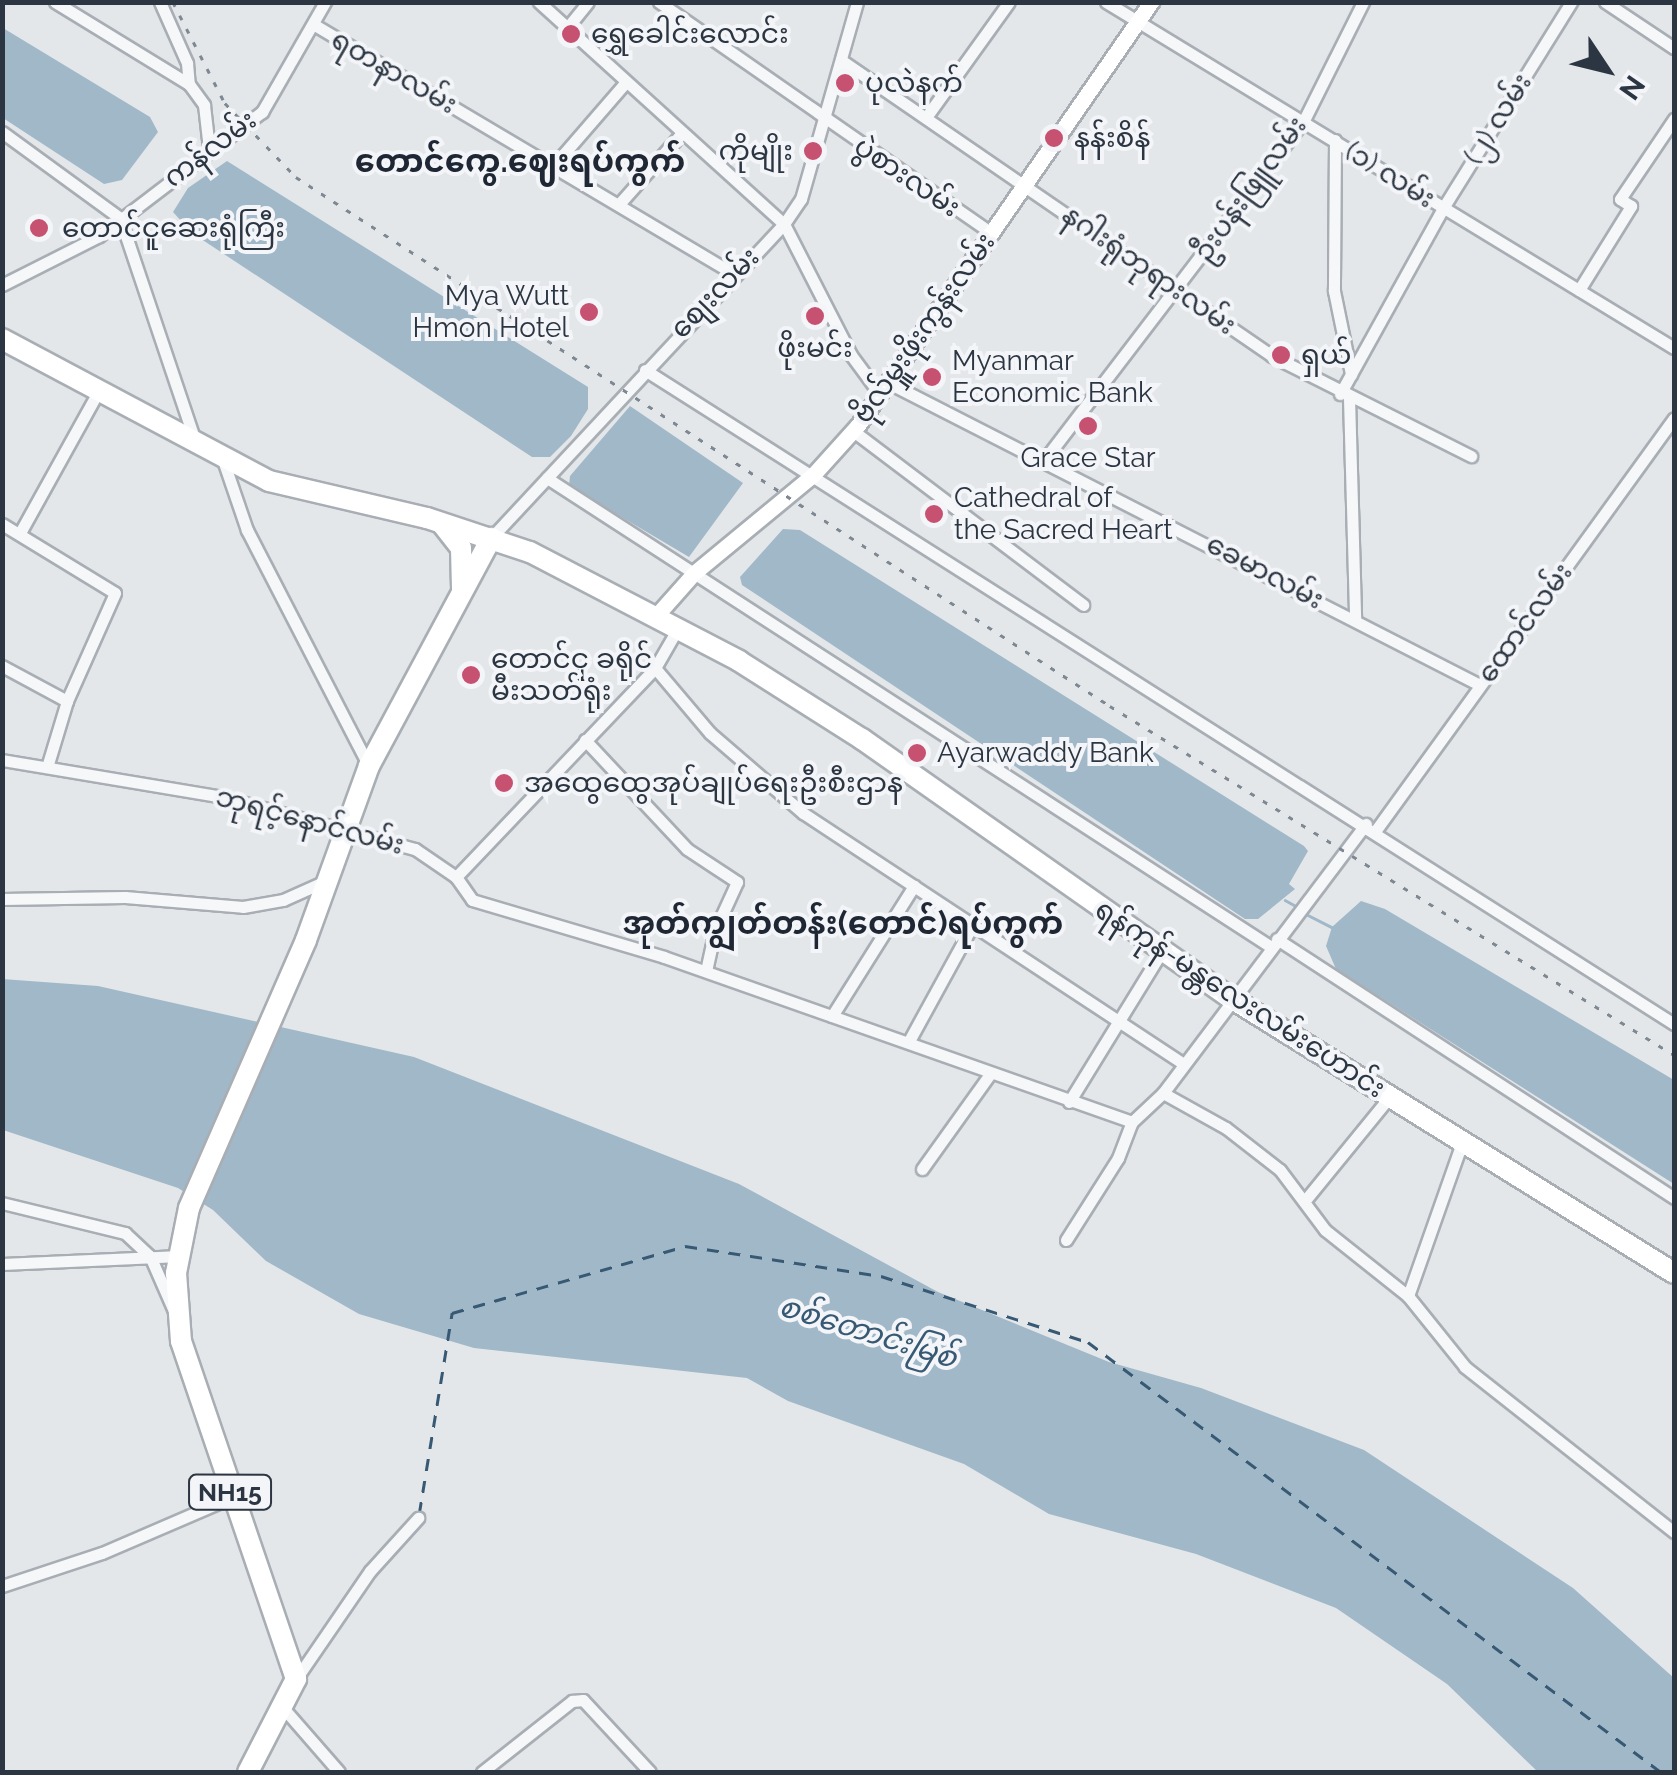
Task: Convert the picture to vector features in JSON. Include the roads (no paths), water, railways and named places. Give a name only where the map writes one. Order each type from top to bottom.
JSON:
[{"type":"highway","name":"ရန်ကုန်-မန္တလေးလမ်းဟောင်း","points":[[2,339],[223,460],[306,493],[442,523],[515,546],[678,628],[787,689],[1232,998],[1674,1273]]},
{"type":"highway","points":[[442,523],[461,548],[459,605]]},
{"type":"highway","name":"NH15","points":[[296,1680],[192,1386],[180,1324],[180,1256],[189,1208],[306,940],[369,766],[459,605],[491,538]]},
{"type":"highway","points":[[459,605],[515,546]]},
{"type":"highway","points":[[248,1772],[285,1710],[296,1680]]},
{"type":"street","points":[[54,2],[189,84],[204,106],[209,149]]},
{"type":"street","points":[[160,2],[188,63],[189,84]]},
{"type":"street","name":"ကန်လမ်း","points":[[2,284],[65,257],[262,112],[325,2]]},
{"type":"street","points":[[540,2],[784,224],[850,354],[883,388]]},
{"type":"street","points":[[567,28],[588,2]]},
{"type":"street","name":"ပွဲစားလမ်း","points":[[659,2],[824,121],[991,233]]},
{"type":"street","name":"စျေးလမ်း","points":[[491,538],[732,273],[784,224],[801,199],[857,2]]},
{"type":"street","points":[[927,116],[1010,2]]},
{"type":"street","name":"(၁) လမ်း","points":[[1106,2],[1674,348]]},
{"type":"street","name":"ဗိုလ်မှူးဖိုးကွန်းလမ်း","points":[[655,617],[694,572],[812,476],[852,430],[1151,2]]},
{"type":"street","name":"ဦးပန်းဖြူလမ်း","points":[[1045,459],[1304,120],[1363,2]]},
{"type":"street","name":"(၂) လမ်း","points":[[1345,396],[1351,374],[1443,208],[1571,2]]},
{"type":"street","points":[[1605,2],[1674,48]]},
{"type":"street","name":"ရတနာလမ်း","points":[[313,24],[732,273]]},
{"type":"street","name":"နဂါးရုံဘုရားလမ်း","points":[[841,60],[1026,182],[1176,290],[1345,396],[1472,456]]},
{"type":"street","points":[[554,165],[626,82]]},
{"type":"street","points":[[1579,290],[1631,206],[1620,199],[1674,119]]},
{"type":"street","points":[[2,132],[120,218],[196,445]]},
{"type":"street","points":[[620,204],[682,133]]},
{"type":"street","points":[[1334,140],[1334,291],[1351,374]]},
{"type":"street","points":[[644,370],[1371,827],[1674,1024]]},
{"type":"street","name":"ခေမာလမ်း","points":[[883,388],[1045,459],[1480,685]]},
{"type":"street","points":[[48,764],[67,701],[115,593],[9,530],[98,392]]},
{"type":"street","points":[[1345,396],[1355,619]]},
{"type":"street","name":"ထောင်လမ်း","points":[[1132,1122],[1163,1093],[1274,943],[1371,827],[1480,685],[1674,418]]},
{"type":"street","points":[[852,430],[976,520],[1021,565],[1082,606]]},
{"type":"street","points":[[223,460],[248,530],[369,766]]},
{"type":"street","points":[[548,478],[1674,1198]]},
{"type":"street","points":[[456,876],[655,668],[678,628]]},
{"type":"street","points":[[2,666],[67,701]]},
{"type":"street","points":[[655,668],[710,733],[790,802],[1184,1064]]},
{"type":"street","points":[[585,740],[687,848],[738,882],[714,930],[706,971]]},
{"type":"street","name":"ဘုရင့်နောင်လမ်း","points":[[2,760],[48,764],[223,797],[415,849],[456,876],[472,900],[706,971],[1132,1122]]},
{"type":"street","points":[[2,899],[125,897],[243,907],[282,900],[329,880]]},
{"type":"street","points":[[832,1016],[914,886]]},
{"type":"street","points":[[908,1041],[944,966],[973,924]]},
{"type":"street","points":[[1070,1102],[1162,951]]},
{"type":"street","points":[[922,1169],[990,1074]]},
{"type":"street","points":[[1163,1093],[1226,1128],[1307,1198],[1325,1230],[1408,1296],[1465,1367],[1674,1532]]},
{"type":"street","points":[[1307,1198],[1390,1095]]},
{"type":"street","points":[[1066,1240],[1118,1158],[1132,1122]]},
{"type":"street","points":[[1408,1296],[1463,1140]]},
{"type":"street","points":[[2,1204],[126,1233],[150,1256],[180,1324]]},
{"type":"street","points":[[2,1264],[180,1256]]},
{"type":"street","points":[[2,1586],[102,1553],[232,1498]]},
{"type":"street","points":[[296,1680],[370,1572],[418,1518]]},
{"type":"street","points":[[482,1772],[572,1700],[584,1700],[650,1772]]},
{"type":"street","points":[[285,1710],[339,1772]]},
{"type":"water","points":[[3,28],[150,117],[158,132],[122,180],[104,184],[3,118]]},
{"type":"water","points":[[227,161],[588,387],[588,409],[571,436],[550,457],[532,457],[192,233],[173,212],[188,188]]},
{"type":"water","points":[[630,406],[743,483],[689,557],[569,486],[570,476]]},
{"type":"water","points":[[783,529],[800,530],[1304,846],[1308,851],[1289,884],[1295,889],[1258,919],[1245,919],[742,585],[740,577]]},
{"type":"water","points":[[1361,901],[1385,909],[1674,1080],[1674,1184],[1336,969],[1326,946],[1332,927]]},
{"type":"water","name":"စစ်တောင်းမြစ်","points":[[2,979],[98,986],[414,1057],[739,1184],[938,1292],[1109,1362],[1201,1388],[1364,1450],[1573,1588],[1674,1678],[1674,1772],[1538,1772],[1447,1684],[1336,1608],[1196,1554],[1049,1514],[964,1464],[788,1401],[747,1378],[474,1348],[359,1314],[266,1261],[213,1210],[178,1188],[3,1130]]},
{"type":"waterway","points":[[1285,900],[1296,906]]},
{"type":"waterway","points":[[1306,914],[1332,927]]},
{"type":"railway","points":[[173,2],[225,103],[296,177],[1110,706],[1674,1055]]},
{"type":"place","name":"ရွှေခေါင်းလောင်း","points":[[571,34]]},
{"type":"place","name":"ပုလဲနက်","points":[[845,83]]},
{"type":"place","name":"နန်းစိန်","points":[[1054,138]]},
{"type":"place","name":"ကိုမျိုး","points":[[813,151]]},
{"type":"place","name":"တောင်ငူဆေးရုံကြီး","points":[[39,228]]},
{"type":"place","name":"Mya Wutt Hmon Hotel","points":[[589,312]]},
{"type":"place","name":"ဖိုးမင်း","points":[[815,316]]},
{"type":"place","name":"ရှယ်","points":[[1281,355]]},
{"type":"place","name":"Myanmar Economic Bank","points":[[932,377]]},
{"type":"place","name":"Grace Star","points":[[1088,426]]},
{"type":"place","name":"Cathedral of the Sacred Heart","points":[[934,514]]},
{"type":"place","name":"တောင်ငူ ခရိုင် မီးသတ်ရုံး","points":[[471,675]]},
{"type":"place","name":"Ayarwaddy Bank","points":[[917,753]]},
{"type":"place","name":"အထွေထွေအုပ်ချုပ်ရေးဦးစီးဌာန","points":[[504,783]]},
{"type":"district","name":"တောင်ကွေ.ဈေးရပ်ကွက်","points":[[520,161]]},
{"type":"district","name":"အုတ်ကျွတ်တန်း(တောင်)ရပ်ကွက်","points":[[843,923]]}]
